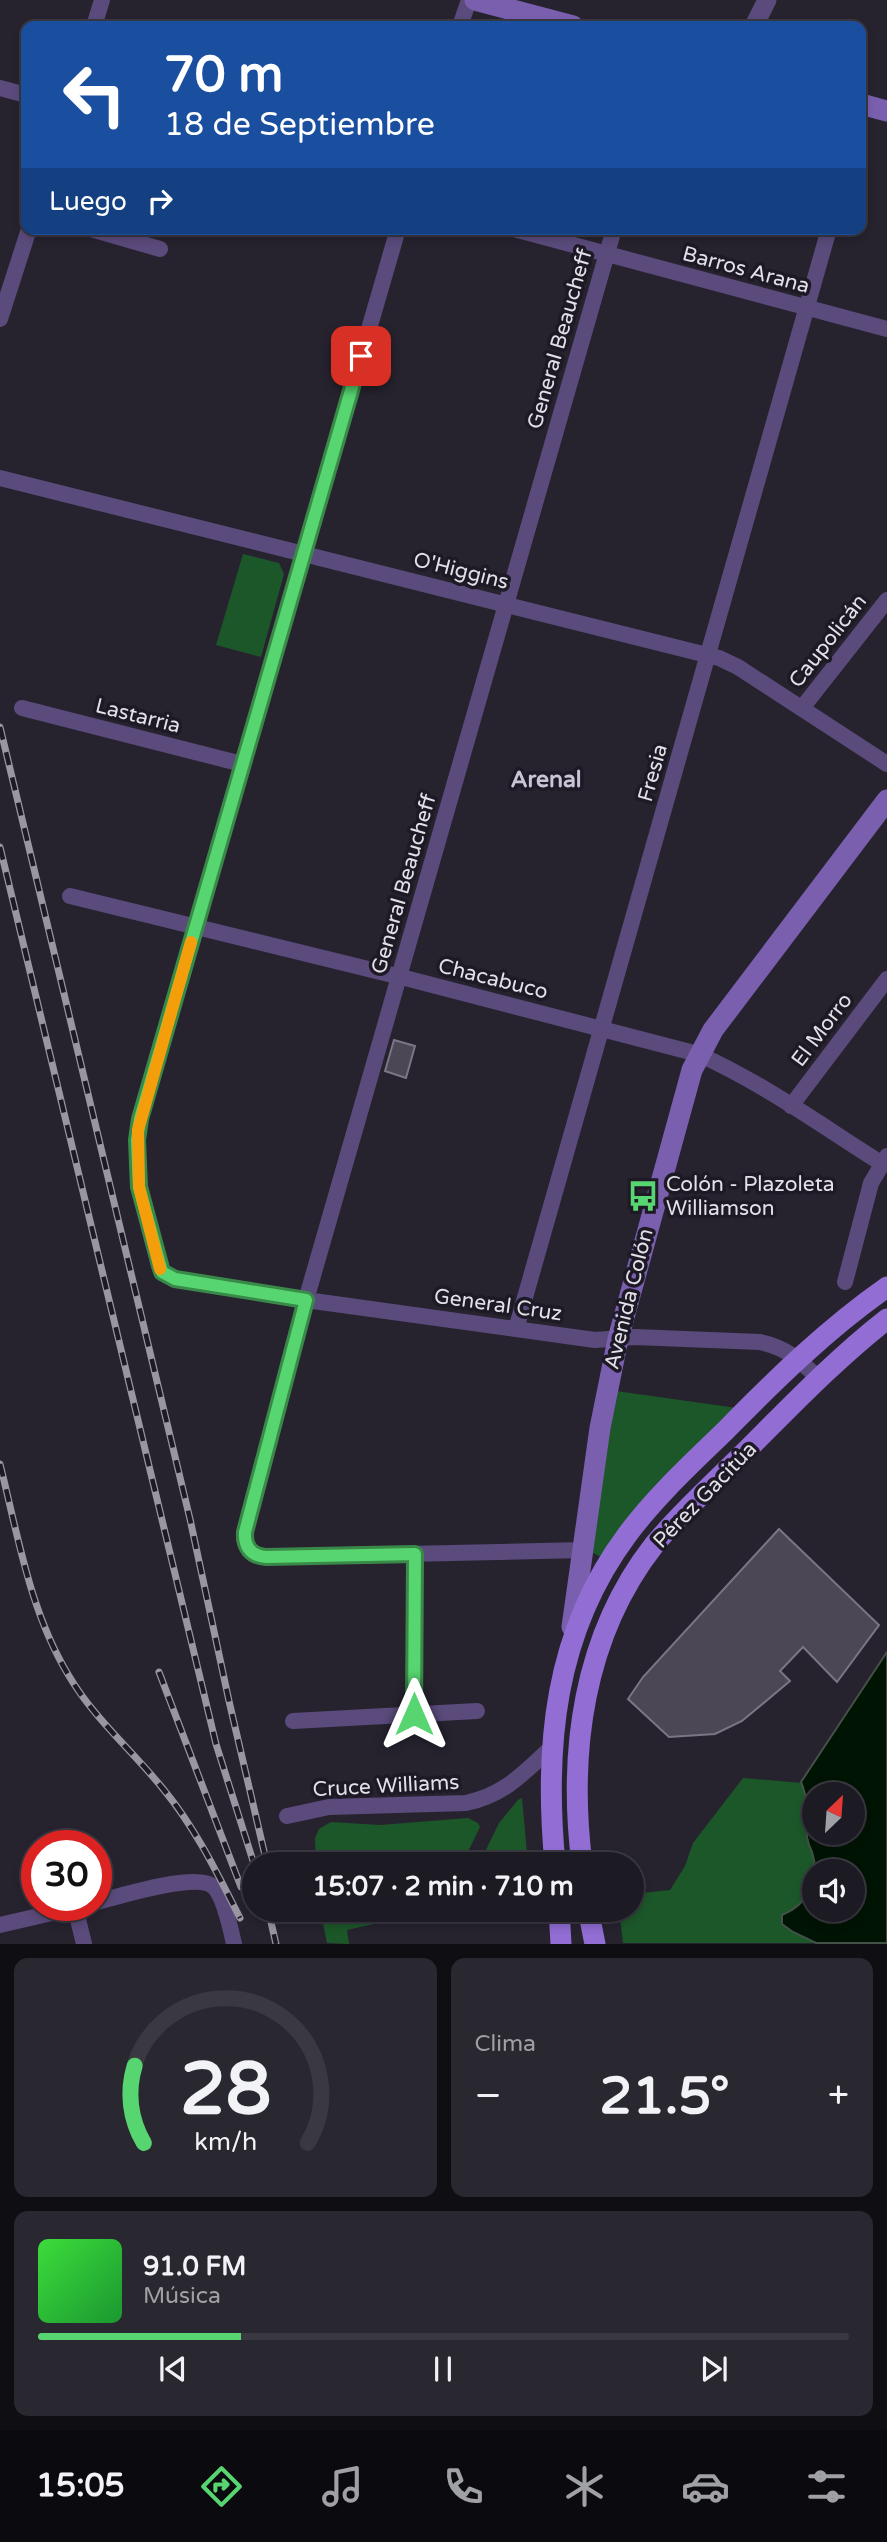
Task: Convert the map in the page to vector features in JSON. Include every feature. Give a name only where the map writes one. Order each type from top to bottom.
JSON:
[{"type":"main road","points":[[475,0],[554,21]]},
{"type":"main road","points":[[866,109],[887,111]]},
{"type":"main road","name":"Avenida Colón","points":[[554,1852],[551,1748],[584,1550],[600,1428],[618,1339],[686,1090],[698,1054],[713,1030],[887,800]]},
{"type":"main road","name":"Pérez Gacitúa","points":[[567,1657],[595,1585],[627,1535],[671,1485],[799,1358],[841,1321],[887,1287]]},
{"type":"main road","name":"Pérez Gacitúa","points":[[581,1852],[578,1776],[583,1710],[598,1646],[617,1603],[641,1563],[678,1518],[819,1379],[887,1319]]},
{"type":"main road","points":[[560,1922],[561,1944]]},
{"type":"main road","points":[[591,1922],[595,1944]]},
{"type":"street","points":[[96,21],[102,0]]},
{"type":"street","points":[[462,21],[469,0]]},
{"type":"street","points":[[756,21],[767,0]]},
{"type":"street","points":[[0,88],[21,94]]},
{"type":"street","points":[[1,313],[27,235]]},
{"type":"street","points":[[112,235],[160,249]]},
{"type":"street","points":[[195,926],[396,235]]},
{"type":"street","name":"Barros Arana","points":[[535,235],[887,329]]},
{"type":"street","name":"General Beaucheff","points":[[415,1554],[260,1557],[249,1550],[244,1539],[306,1300],[612,235]]},
{"type":"street","name":"Fresia","points":[[516,1329],[828,235]]},
{"type":"street","name":"O'Higgins","points":[[0,478],[709,655],[730,662],[887,764]]},
{"type":"street","name":"Caupolicán","points":[[802,708],[887,600]]},
{"type":"street","name":"Lastarria","points":[[22,708],[242,764]]},
{"type":"street","name":"Chacabuco","points":[[70,896],[698,1054],[719,1063],[884,1159]]},
{"type":"street","name":"General Cruz","points":[[195,926],[138,1130],[139,1187],[162,1272],[175,1279],[306,1300],[595,1340],[635,1337],[760,1342],[779,1347],[799,1358],[819,1379]]},
{"type":"street","name":"El Morro","points":[[792,1107],[887,979]]},
{"type":"street","points":[[845,1282],[871,1182],[884,1159]]},
{"type":"street","points":[[414,1714],[415,1554],[584,1550]]},
{"type":"street","points":[[293,1721],[477,1711]]},
{"type":"street","name":"Cruce Williams","points":[[287,1816],[329,1807],[466,1804],[495,1794],[523,1775],[551,1748]]},
{"type":"street","points":[[523,1775],[537,1774],[550,1781]]},
{"type":"street","points":[[112,1898],[188,1880],[206,1882],[218,1892],[234,1944]]},
{"type":"street","points":[[0,1925],[21,1920]]},
{"type":"street","points":[[81,1921],[84,1944]]},
{"type":"green space","points":[[243,554],[279,563],[284,574],[261,657],[216,645]]},
{"type":"green space","points":[[616,1391],[737,1408],[601,1557],[593,1553],[603,1458]]},
{"type":"green space","points":[[887,1657],[887,1943],[623,1943],[621,1922],[644,1922],[644,1893],[670,1890],[685,1866],[693,1843],[743,1778],[802,1783],[802,1845],[865,1845],[865,1782],[803,1782]]},
{"type":"green space","points":[[522,1798],[527,1852],[485,1852],[499,1823]]},
{"type":"green space","points":[[468,1818],[480,1827],[468,1852],[316,1852],[315,1838],[319,1829],[331,1822],[380,1825]]},
{"type":"green space","points":[[323,1922],[382,1922],[347,1930],[349,1944],[327,1943]]},
{"type":"shaded area","points":[[887,1652],[887,1943],[816,1943],[782,1924],[782,1915],[802,1901],[802,1922],[865,1922],[865,1859],[813,1859],[809,1845],[865,1845],[865,1782],[802,1782],[802,1784],[801,1782]]},
{"type":"building","points":[[394,1040],[415,1046],[406,1078],[385,1071]]},
{"type":"building","points":[[779,1529],[879,1625],[837,1682],[803,1647],[780,1671],[790,1681],[742,1721],[715,1734],[669,1737],[628,1699],[643,1677]]},
{"type":"railway","points":[[0,727],[190,1519],[264,1852]]},
{"type":"railway","points":[[0,847],[216,1744],[250,1852]]},
{"type":"railway","points":[[0,1464],[35,1600],[44,1626],[69,1676],[90,1707],[176,1805],[240,1918]]},
{"type":"railway","points":[[159,1672],[241,1887]]},
{"type":"railway","points":[[271,1922],[276,1944]]},
{"type":"slow traffic","points":[[160,1269],[139,1187],[137,1140],[140,1119],[191,942]]},
{"type":"place","name":"Colón - Plazoleta Williamson","points":[[643,1196]]},
{"type":"district","name":"Arenal","points":[[546,780]]},
{"type":"route","points":[[361,356],[140,1119],[137,1140],[138,1173],[139,1187],[159,1266],[167,1276],[306,1300],[244,1539],[249,1550],[260,1557],[415,1554],[414,1714]]}]
